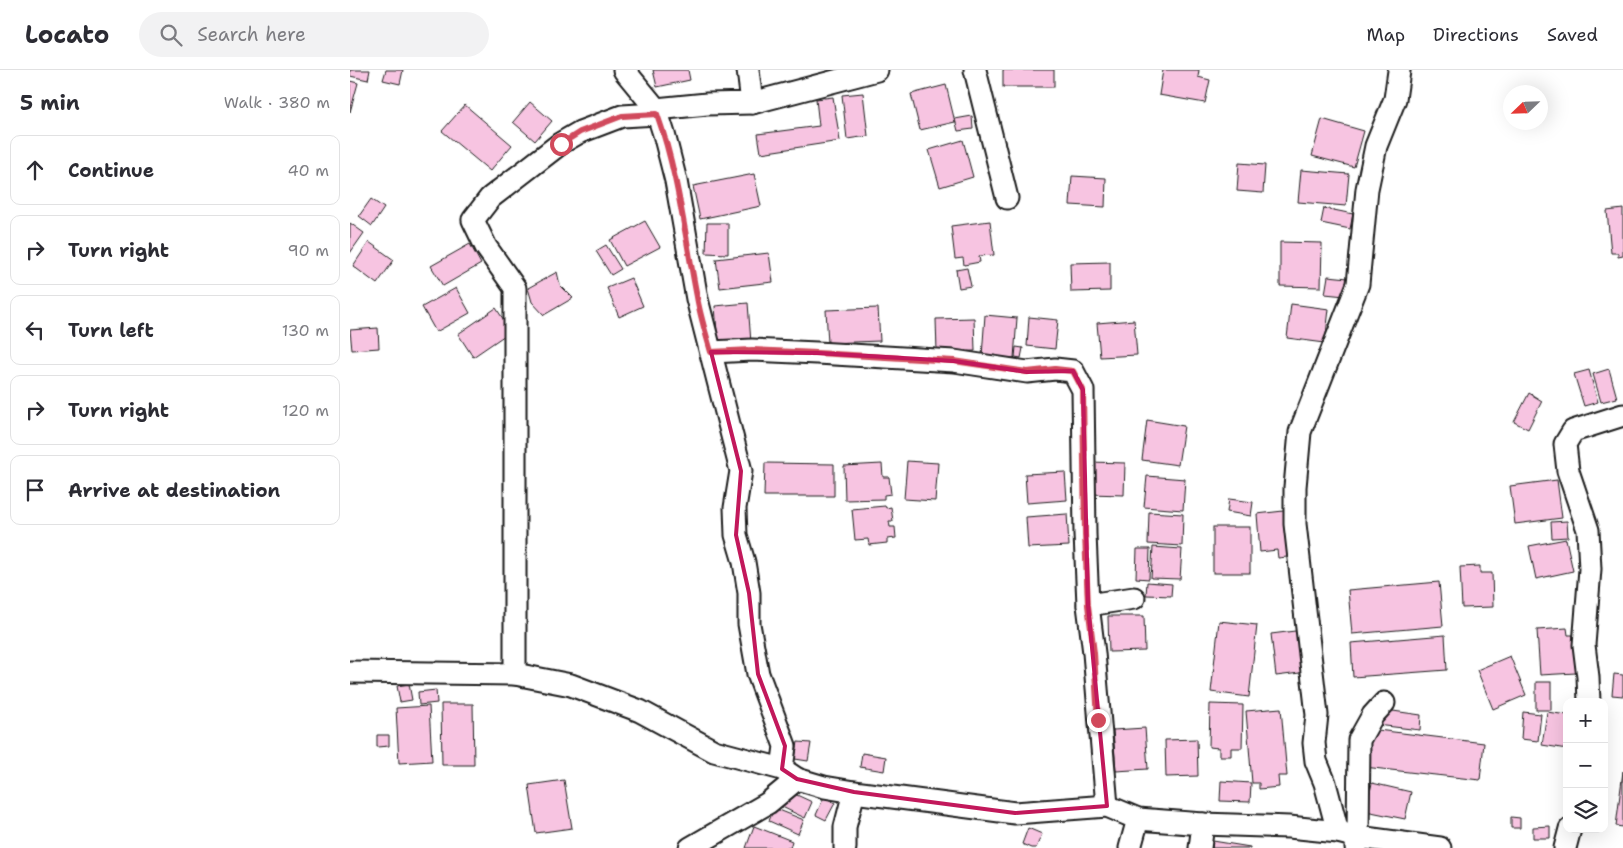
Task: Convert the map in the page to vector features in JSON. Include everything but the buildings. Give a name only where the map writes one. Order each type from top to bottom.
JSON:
[{"type":"street","points":[[624,70],[656,112],[664,134],[676,181],[697,299],[741,471],[735,508],[736,535],[744,562],[749,592],[750,624],[758,674],[785,746],[789,774],[768,803],[690,848]]},
{"type":"street","points":[[748,70],[752,103]]},
{"type":"street","points":[[515,674],[515,288],[486,248],[473,220],[490,198],[561,144],[580,132],[622,116],[707,104],[752,103],[877,70]]},
{"type":"street","points":[[974,70],[1007,198]]},
{"type":"street","points":[[1351,839],[1316,760],[1314,743],[1317,715],[1295,524],[1294,487],[1300,432],[1358,284],[1367,189],[1376,146],[1395,99],[1399,71]]},
{"type":"street","points":[[711,352],[752,350],[827,353],[954,361],[1027,372],[1055,369],[1073,371],[1083,390],[1088,605],[1107,806]]},
{"type":"street","points":[[1589,698],[1584,645],[1590,569],[1588,530],[1568,471],[1565,444],[1573,431],[1623,415]]},
{"type":"street","points":[[1088,605],[1134,598]]},
{"type":"street","points":[[350,672],[515,674],[571,685],[640,711],[714,751],[824,787],[854,792],[1015,813],[1107,806],[1138,819],[1203,824],[1289,827],[1351,839],[1440,848]]},
{"type":"street","points":[[1351,839],[1359,740],[1373,715],[1384,703]]},
{"type":"street","points":[[845,848],[845,827],[854,792]]},
{"type":"street","points":[[1130,848],[1138,819]]},
{"type":"street","points":[[1200,848],[1203,824]]},
{"type":"street","points":[[1565,848],[1569,833]]},
{"type":"highlighted area","points":[[711,352],[817,353],[954,361],[1027,372],[1073,371],[1083,390],[1088,605],[1107,806],[1015,813],[854,792],[797,779],[782,769],[785,746],[758,674],[749,593],[736,535],[741,471]]},
{"type":"route","points":[[561,144],[580,132],[622,116],[657,114],[676,181],[697,299],[711,352],[752,350],[817,353],[954,361],[1027,372],[1055,369],[1073,371],[1083,390],[1088,605],[1094,653],[1098,720]]}]
